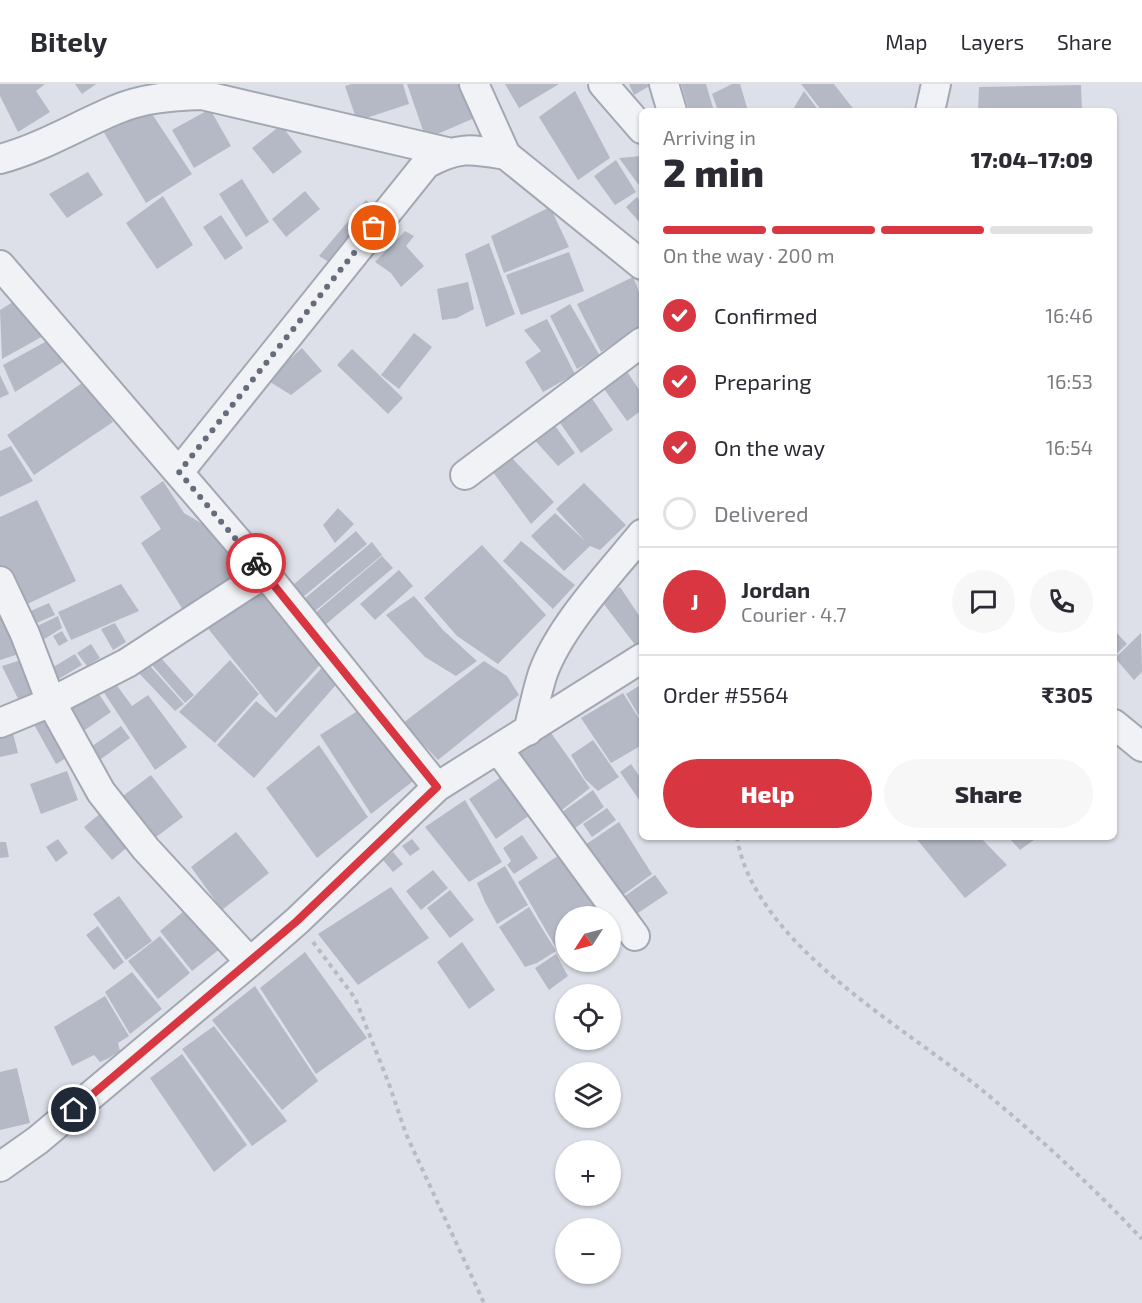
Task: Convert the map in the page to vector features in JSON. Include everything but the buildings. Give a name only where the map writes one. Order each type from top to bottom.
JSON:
[{"type":"street","points":[[474,84],[506,155],[639,264]]},
{"type":"street","points":[[603,84],[639,126]]},
{"type":"street","points":[[664,84],[671,108]]},
{"type":"street","points":[[931,108],[936,84]]},
{"type":"street","points":[[0,159],[54,139],[117,109],[162,96],[202,95],[447,152],[474,150],[506,155]]},
{"type":"street","points":[[179,472],[404,190],[426,164],[447,152]]},
{"type":"street","points":[[0,265],[10,295],[179,472],[265,573],[437,787]]},
{"type":"street","points":[[465,476],[639,344]]},
{"type":"street","points":[[528,731],[544,671],[561,638],[597,588],[639,538]]},
{"type":"street","points":[[0,723],[51,702],[128,663],[265,573]]},
{"type":"street","points":[[0,581],[25,634],[51,702],[101,792],[120,818],[250,962]]},
{"type":"street","points":[[0,1167],[38,1140],[250,962],[297,921],[437,787],[639,660]]},
{"type":"street","points":[[1117,726],[1142,747]]},
{"type":"street","points":[[498,749],[635,936]]},
{"type":"path","points":[[738,840],[757,894],[802,949],[1047,1143],[1142,1239]]},
{"type":"path","points":[[297,921],[355,998],[406,1134],[484,1303]]},
{"type":"way so far","points":[[256,563],[179,472],[374,228]]},
{"type":"route","points":[[74,1110],[297,921],[437,787],[256,563]]}]
